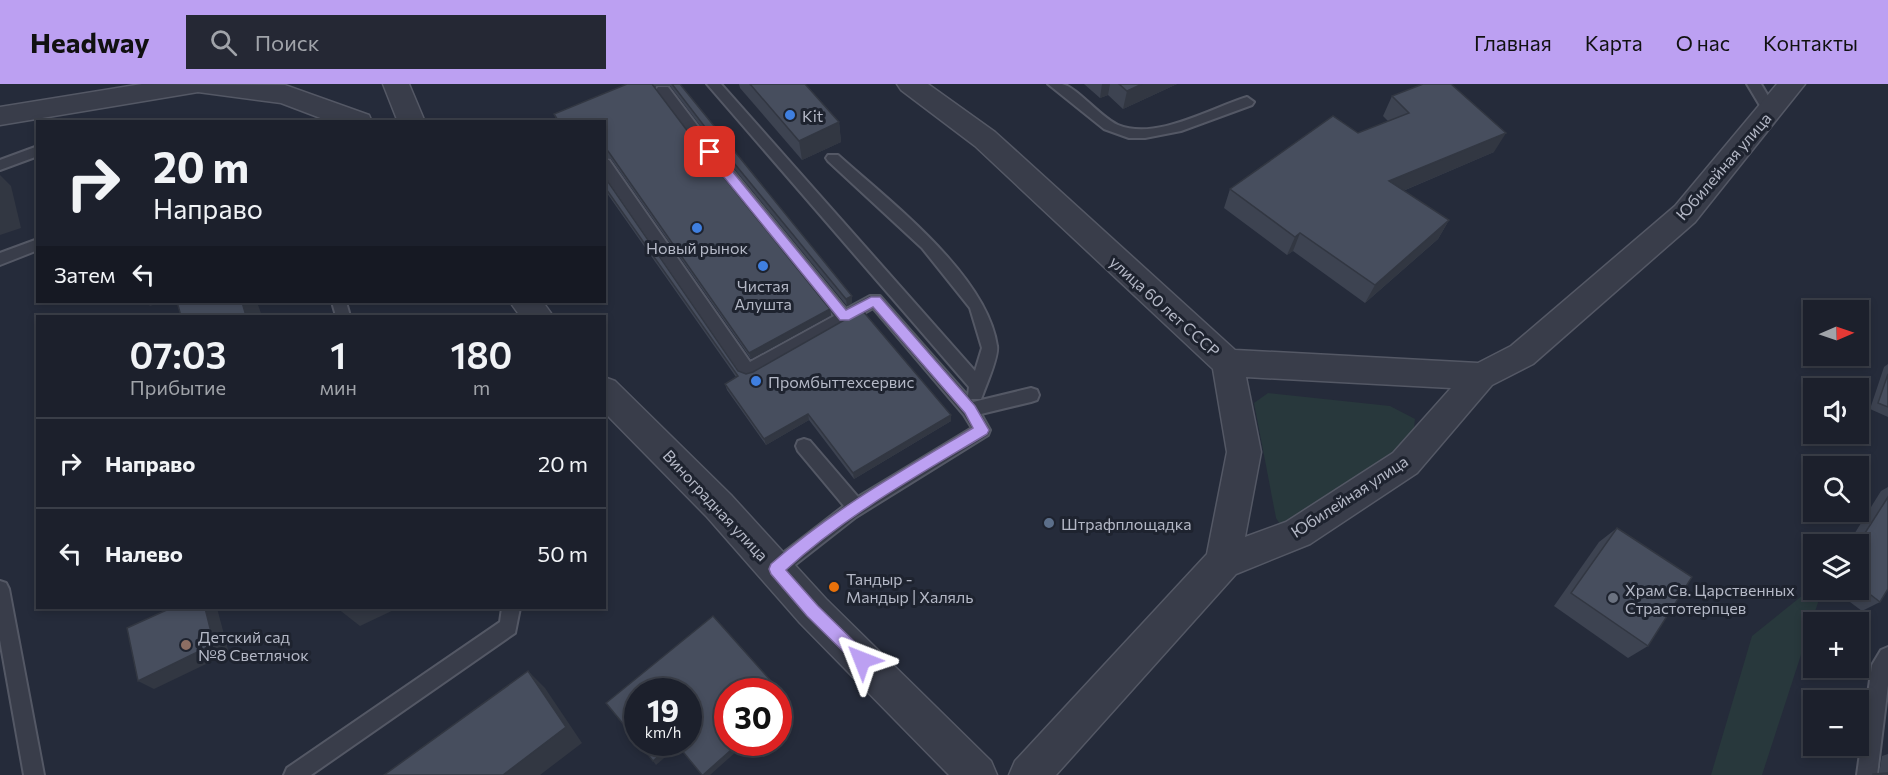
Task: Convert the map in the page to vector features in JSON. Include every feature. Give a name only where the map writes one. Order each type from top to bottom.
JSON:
[{"type":"street","points":[[0,116],[45,115],[199,84],[285,94],[355,120]]},
{"type":"street","points":[[396,84],[411,120]]},
{"type":"street","name":"улица 60 лет СССР","points":[[910,84],[985,139],[1228,363],[1480,375]]},
{"type":"street","name":"Юбилейная улица","points":[[1029,775],[1223,562],[1298,533],[1405,463],[1480,375],[1522,355],[1685,214],[1762,98],[1792,84]]},
{"type":"street","points":[[526,303],[537,315]]},
{"type":"street","points":[[1223,562],[1244,452],[1228,363]]},
{"type":"street","name":"Виноградная улица","points":[[606,392],[718,506],[813,611],[977,775]]},
{"type":"lane","points":[[714,84],[978,386]]},
{"type":"lane","points":[[1056,84],[1114,129],[1146,134],[1187,124],[1247,102]]},
{"type":"lane","points":[[663,90],[710,152],[844,317]]},
{"type":"lane","points":[[0,165],[36,152]]},
{"type":"lane","points":[[833,158],[927,244],[977,306],[990,348],[970,410]]},
{"type":"lane","points":[[606,167],[748,371],[875,300],[970,410],[982,430],[855,507],[806,543],[776,569]]},
{"type":"lane","points":[[0,259],[36,245]]},
{"type":"lane","points":[[970,410],[1031,395]]},
{"type":"lane","points":[[804,446],[855,507]]},
{"type":"lane","points":[[0,589],[34,775]]},
{"type":"lane","points":[[294,775],[508,627],[511,609]]},
{"type":"lane","points":[[1867,775],[1881,665],[1888,656]]},
{"type":"shaded area","points":[[1268,393],[1390,406],[1415,419],[1413,436],[1360,483],[1283,529],[1276,518],[1254,403]]},
{"type":"shaded area","points":[[1803,595],[1803,600],[1819,600],[1815,612],[1803,612],[1803,649],[1762,775],[1711,775],[1752,636]]},
{"type":"building","points":[[627,84],[652,84],[701,149],[830,309],[749,353],[606,151],[606,120],[558,120],[554,114]]},
{"type":"building","points":[[672,84],[680,84],[852,296],[846,299],[715,140]]},
{"type":"building","points":[[750,84],[805,84],[839,122],[799,141]]},
{"type":"building","points":[[1119,84],[1142,84],[1127,91]]},
{"type":"building","points":[[1423,84],[1451,84],[1506,133],[1389,181],[1449,220],[1375,285],[1300,233],[1295,237],[1230,189],[1333,116],[1358,133],[1409,113],[1392,96]]},
{"type":"building","points":[[606,179],[738,371],[746,374],[753,372],[862,310],[951,415],[853,473],[808,414],[764,439],[725,384],[738,376],[606,189]]},
{"type":"building","points":[[177,303],[242,303],[246,315],[181,315]]},
{"type":"building","points":[[1888,374],[1888,407],[1878,403]]},
{"type":"building","points":[[1888,497],[1888,589],[1880,602],[1869,594],[1869,534],[1864,534]]},
{"type":"building","name":"Храм Св. Царственных Страстотерпцев","points":[[1617,528],[1692,577],[1648,646],[1571,593]]},
{"type":"building","name":"Детский сад №8 Светлячок","points":[[169,609],[205,609],[214,644],[138,681],[127,628]]},
{"type":"building","points":[[713,616],[768,678],[714,678],[714,756],[724,756],[702,775],[686,756],[702,756],[702,678],[637,678]]},
{"type":"building","points":[[528,671],[566,727],[503,775],[384,775]]},
{"type":"building","points":[[624,688],[624,725],[606,703]]},
{"type":"building","points":[[649,756],[659,756],[653,761]]},
{"type":"place","name":"Kit","points":[[790,115]]},
{"type":"place","name":"Новый рынок","points":[[697,228]]},
{"type":"place","name":"Чистая Алушта","points":[[763,266]]},
{"type":"place","name":"Промбыттехсервис","points":[[756,381]]},
{"type":"place","name":"Штрафплощадка","points":[[1049,523]]},
{"type":"place","name":"Тандыр - Мандыр | Халяль","points":[[834,587]]},
{"type":"place","name":"Храм Св. Царственных Страстотерпцев","points":[[1613,598]]},
{"type":"place","name":"Детский сад №8 Светлячок","points":[[186,645]]},
{"type":"route","points":[[710,152],[788,245],[844,317],[875,300],[970,410],[982,430],[855,507],[806,543],[776,569],[813,611],[862,660]]}]
